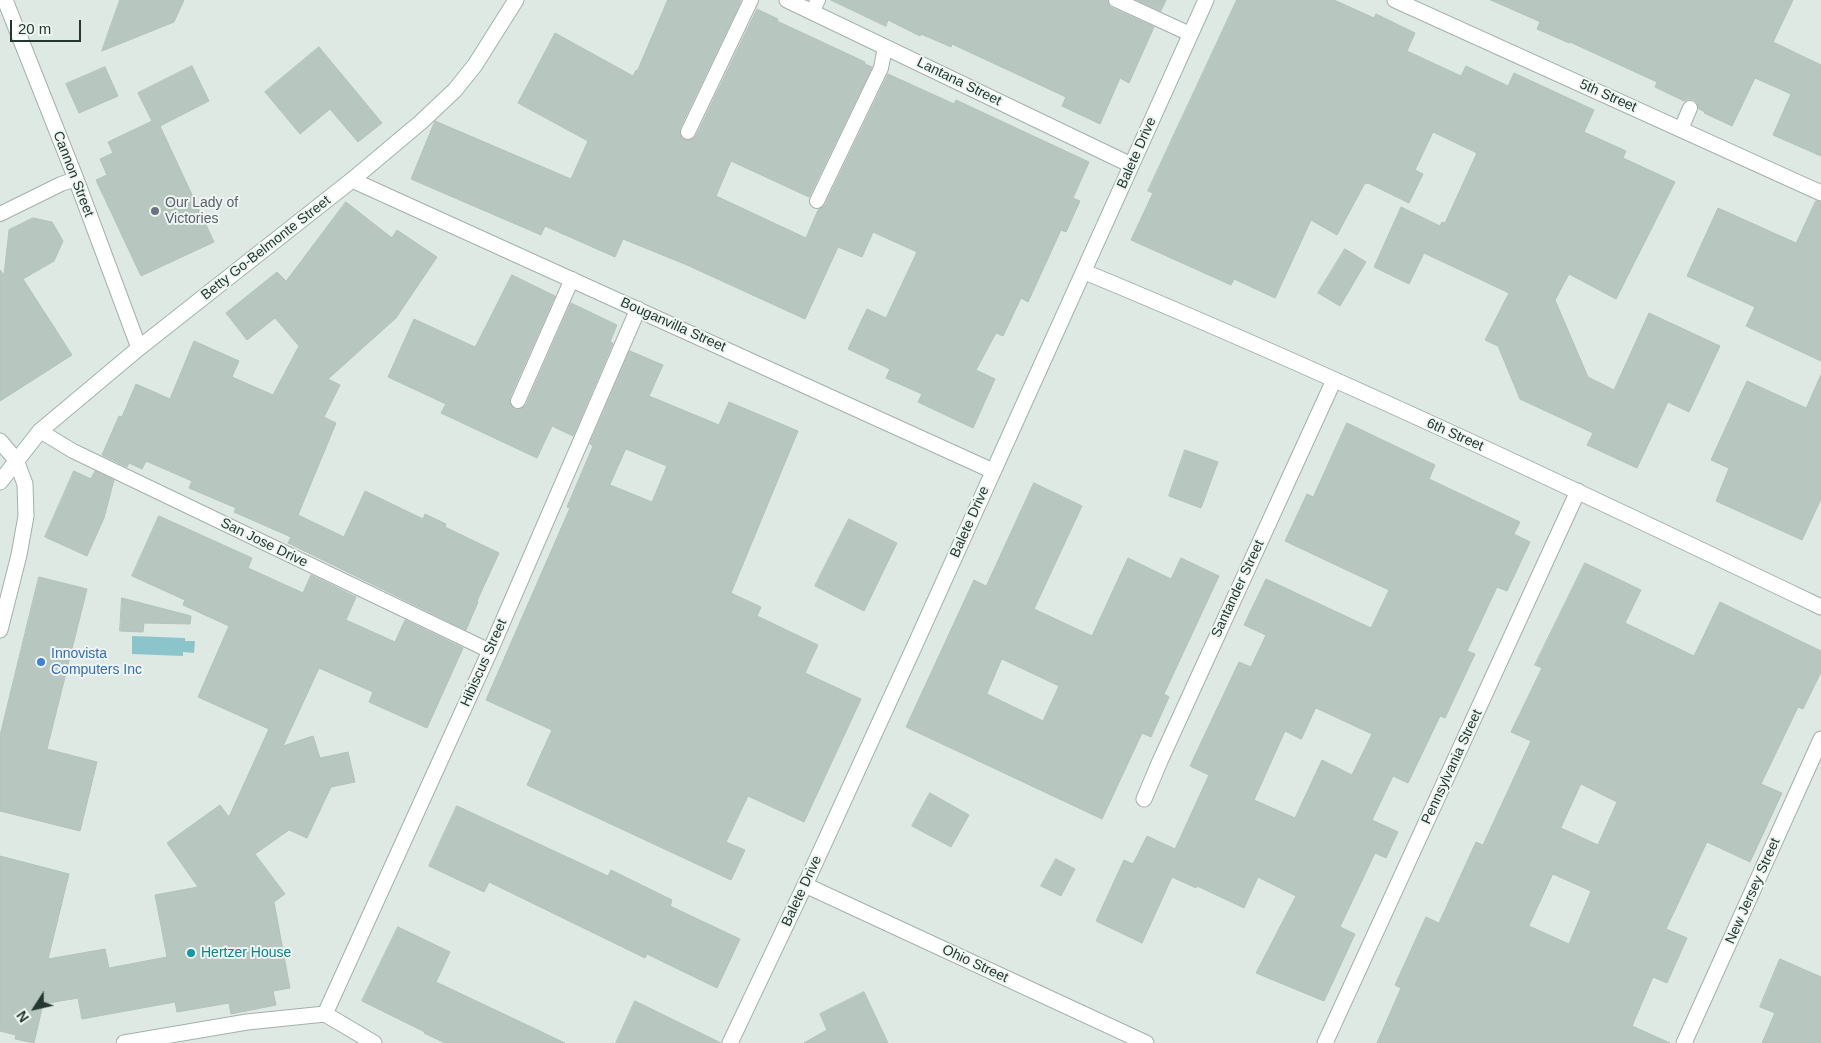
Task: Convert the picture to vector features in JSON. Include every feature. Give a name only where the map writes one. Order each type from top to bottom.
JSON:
[{"type":"street","name":"Cannon Street","points":[[6,0],[139,348]]},
{"type":"street","name":"Betty Go-Belmonte Street","points":[[0,482],[40,430],[139,348],[352,180],[421,122],[455,90],[475,65],[516,0]]},
{"type":"street","name":"Lantana Street","points":[[787,0],[815,6],[885,47],[1131,165]]},
{"type":"street","name":"Balete Drive","points":[[730,1043],[805,885],[1085,272],[1206,0]]},
{"type":"street","name":"5th Street","points":[[1395,0],[1821,193]]},
{"type":"street","name":"Bouganvilla Street","points":[[352,180],[993,471]]},
{"type":"street","name":"6th Street","points":[[1085,272],[1208,323],[1578,491],[1821,607]]},
{"type":"street","name":"Hibiscus Street","points":[[325,1014],[490,651],[638,309]]},
{"type":"street","name":"Santander Street","points":[[1144,799],[1160,760],[1334,380]]},
{"type":"street","points":[[0,441],[16,460],[25,484],[26,516],[19,555],[0,630]]},
{"type":"street","name":"Pennsylvania Street","points":[[1326,1043],[1578,491]]},
{"type":"street","name":"New Jersey Street","points":[[1684,1043],[1821,739]]},
{"type":"street","name":"Ohio Street","points":[[805,885],[1146,1043]]},
{"type":"street","points":[[124,1043],[247,1022],[325,1014],[374,1043]]},
{"type":"lane","points":[[688,132],[751,0]]},
{"type":"lane","points":[[1122,1],[1190,34]]},
{"type":"lane","points":[[817,201],[881,68],[885,47]]},
{"type":"lane","points":[[1681,129],[1690,108]]},
{"type":"lane","points":[[0,214],[61,184],[76,179]]},
{"type":"lane","points":[[518,401],[572,279]]},
{"type":"lane","name":"San Jose Drive","points":[[40,430],[72,452],[490,651]]},
{"type":"water","points":[[132,636],[185,638],[185,641],[195,641],[194,653],[183,652],[183,656],[132,654]]},
{"type":"building","points":[[120,0],[184,0],[174,22],[102,51]]},
{"type":"building","points":[[668,0],[741,1],[680,128],[681,137],[685,140],[693,139],[696,136],[757,9],[778,19],[777,21],[872,67],[809,197],[731,161],[716,196],[806,238],[818,210],[825,205],[888,74],[954,104],[956,100],[1089,162],[1073,198],[1080,201],[1066,232],[1061,230],[1028,302],[1021,298],[1003,336],[996,333],[976,370],[995,379],[973,428],[918,402],[922,394],[886,378],[890,369],[848,349],[867,309],[886,318],[917,252],[873,232],[862,257],[838,247],[805,319],[687,265],[623,239],[615,257],[545,226],[541,235],[411,179],[435,121],[571,179],[588,141],[518,103],[555,33],[633,76],[637,71]]},
{"type":"building","points":[[831,0],[1107,0],[1112,8],[1154,27],[1129,83],[1120,78],[1100,124],[1062,106],[1066,97],[952,44],[951,47],[921,34],[920,36],[888,20],[886,26]]},
{"type":"building","points":[[1137,0],[1166,0],[1161,11]]},
{"type":"building","points":[[1237,0],[1334,0],[1374,18],[1376,14],[1415,33],[1407,51],[1461,76],[1466,66],[1508,86],[1514,73],[1594,110],[1584,132],[1626,151],[1623,158],[1675,182],[1616,299],[1569,274],[1555,300],[1588,377],[1614,390],[1649,313],[1720,346],[1689,412],[1668,402],[1637,468],[1587,445],[1593,433],[1520,399],[1498,346],[1485,340],[1509,293],[1424,253],[1409,284],[1374,267],[1401,207],[1440,226],[1442,222],[1445,223],[1477,153],[1433,132],[1415,170],[1423,174],[1409,203],[1365,183],[1337,235],[1311,220],[1275,298],[1234,279],[1231,285],[1131,240],[1153,193],[1148,191]]},
{"type":"building","points":[[1491,0],[1793,0],[1773,42],[1821,65],[1821,156],[1773,135],[1791,94],[1755,78],[1732,126],[1704,113],[1699,109],[1694,100],[1688,99],[1684,101],[1655,87],[1657,82],[1537,29],[1540,22]]},
{"type":"building","points":[[319,47],[382,123],[358,142],[330,109],[300,134],[265,92]]},
{"type":"building","name":"Our Lady of Victories","points":[[192,66],[209,101],[160,126],[214,242],[141,276],[96,180],[107,175],[100,159],[113,153],[108,142],[152,121],[138,93]]},
{"type":"building","points":[[105,67],[118,96],[79,113],[66,84]]},
{"type":"building","points":[[1816,201],[1821,202],[1821,361],[1746,326],[1755,307],[1687,276],[1718,208],[1796,243]]},
{"type":"building","points":[[346,202],[392,238],[397,230],[437,257],[396,318],[328,379],[340,385],[324,417],[336,423],[298,515],[344,537],[365,491],[423,519],[425,514],[446,524],[445,527],[499,553],[466,630],[288,543],[291,537],[234,512],[236,508],[189,488],[192,481],[146,461],[142,469],[129,463],[127,467],[102,455],[119,416],[122,417],[136,384],[170,399],[194,341],[239,361],[232,377],[273,395],[299,346],[275,318],[247,340],[226,313],[277,272],[286,281]]},
{"type":"building","points":[[33,218],[52,222],[63,241],[54,261],[23,279],[72,355],[0,401],[0,270],[4,275],[9,230]]},
{"type":"building","points":[[1345,249],[1366,262],[1340,306],[1318,293]]},
{"type":"building","points":[[512,275],[555,296],[510,397],[509,402],[514,409],[519,410],[526,405],[571,303],[617,325],[610,342],[613,343],[573,436],[552,426],[537,458],[441,413],[446,404],[388,377],[414,319],[475,347]]},
{"type":"building","points":[[630,351],[663,365],[649,396],[719,425],[729,402],[798,431],[731,593],[761,607],[757,616],[818,645],[805,673],[861,699],[804,822],[748,796],[726,842],[745,850],[731,880],[527,785],[552,730],[486,700],[570,508],[567,507],[593,446],[590,444]],"holes":[[[626,449],[667,466],[652,502],[610,485]]]},
{"type":"building","points":[[1821,375],[1821,499],[1802,540],[1716,501],[1729,468],[1711,460],[1747,381],[1806,408]]},
{"type":"building","points":[[1347,423],[1435,465],[1429,479],[1520,522],[1514,534],[1530,542],[1507,591],[1497,587],[1467,651],[1475,654],[1445,718],[1440,716],[1408,783],[1393,776],[1372,820],[1398,832],[1386,858],[1375,853],[1340,927],[1355,934],[1324,1001],[1256,973],[1296,896],[1258,877],[1244,908],[1197,886],[1196,888],[1172,877],[1142,943],[1096,921],[1124,860],[1133,864],[1147,836],[1175,849],[1209,775],[1190,766],[1239,662],[1251,667],[1266,635],[1244,625],[1266,579],[1371,628],[1389,590],[1285,541],[1307,494],[1313,497]],"holes":[[[1316,708],[1372,734],[1352,775],[1322,760],[1295,818],[1254,800],[1285,731],[1301,739]]]},
{"type":"building","points":[[1185,450],[1218,462],[1201,508],[1169,496]]},
{"type":"building","points":[[74,471],[91,479],[95,471],[114,480],[104,518],[87,556],[45,537]]},
{"type":"building","points":[[1034,483],[1082,506],[1034,609],[1092,636],[1128,558],[1171,579],[1181,558],[1219,576],[1164,694],[1169,697],[1151,737],[1142,733],[1102,819],[906,727],[974,580],[986,586]],"holes":[[[1002,659],[1059,686],[1043,721],[987,694]]]},
{"type":"building","points":[[159,516],[252,558],[248,568],[303,593],[311,575],[356,597],[346,620],[395,642],[405,620],[463,648],[427,728],[369,702],[373,692],[319,668],[283,746],[313,736],[320,758],[348,752],[355,782],[331,787],[307,838],[289,830],[255,854],[285,894],[274,902],[290,988],[273,991],[276,1005],[231,1014],[229,1003],[177,1012],[175,1002],[82,1019],[78,998],[43,1004],[34,1043],[15,1039],[16,1035],[0,1031],[0,856],[69,874],[48,959],[105,949],[109,968],[167,957],[155,895],[198,887],[167,843],[220,805],[229,817],[269,729],[198,697],[229,626],[183,605],[185,600],[132,576]]},
{"type":"building","points":[[849,519],[897,543],[864,611],[815,586]]},
{"type":"building","points":[[1585,563],[1641,590],[1625,623],[1694,656],[1720,602],[1821,651],[1821,672],[1803,709],[1798,707],[1761,784],[1782,793],[1750,862],[1707,842],[1666,929],[1687,938],[1667,983],[1653,977],[1632,1026],[1670,1043],[1377,1043],[1401,988],[1395,985],[1426,917],[1439,923],[1476,842],[1483,845],[1531,741],[1511,732],[1542,668],[1535,665]],"holes":[[[1581,784],[1617,802],[1598,845],[1561,828]],[[1553,874],[1591,891],[1569,944],[1529,926]]]},
{"type":"building","points":[[39,577],[87,589],[47,749],[97,762],[80,831],[0,811],[0,736]]},
{"type":"building","points":[[122,598],[191,616],[190,624],[144,623],[143,632],[120,631]]},
{"type":"building","points":[[930,793],[969,815],[951,847],[912,826]]},
{"type":"building","points":[[457,806],[608,876],[611,870],[672,900],[670,906],[740,939],[717,988],[647,954],[645,958],[489,882],[484,892],[429,866]]},
{"type":"building","points":[[1056,859],[1075,869],[1061,896],[1041,886]]},
{"type":"building","points":[[398,927],[450,952],[436,982],[565,1043],[445,1043],[362,1001]]},
{"type":"building","points":[[1780,959],[1821,977],[1821,1043],[1762,1043],[1775,1013],[1760,1007]]},
{"type":"building","points":[[864,992],[888,1043],[804,1043],[827,1030],[820,1014]]},
{"type":"building","points":[[635,1001],[721,1043],[616,1043]]},
{"type":"place","name":"Our Lady of Victories","points":[[155,211]]},
{"type":"place","name":"Innovista Computers Inc","points":[[41,662]]},
{"type":"place","name":"Hertzer House","points":[[191,953]]}]
